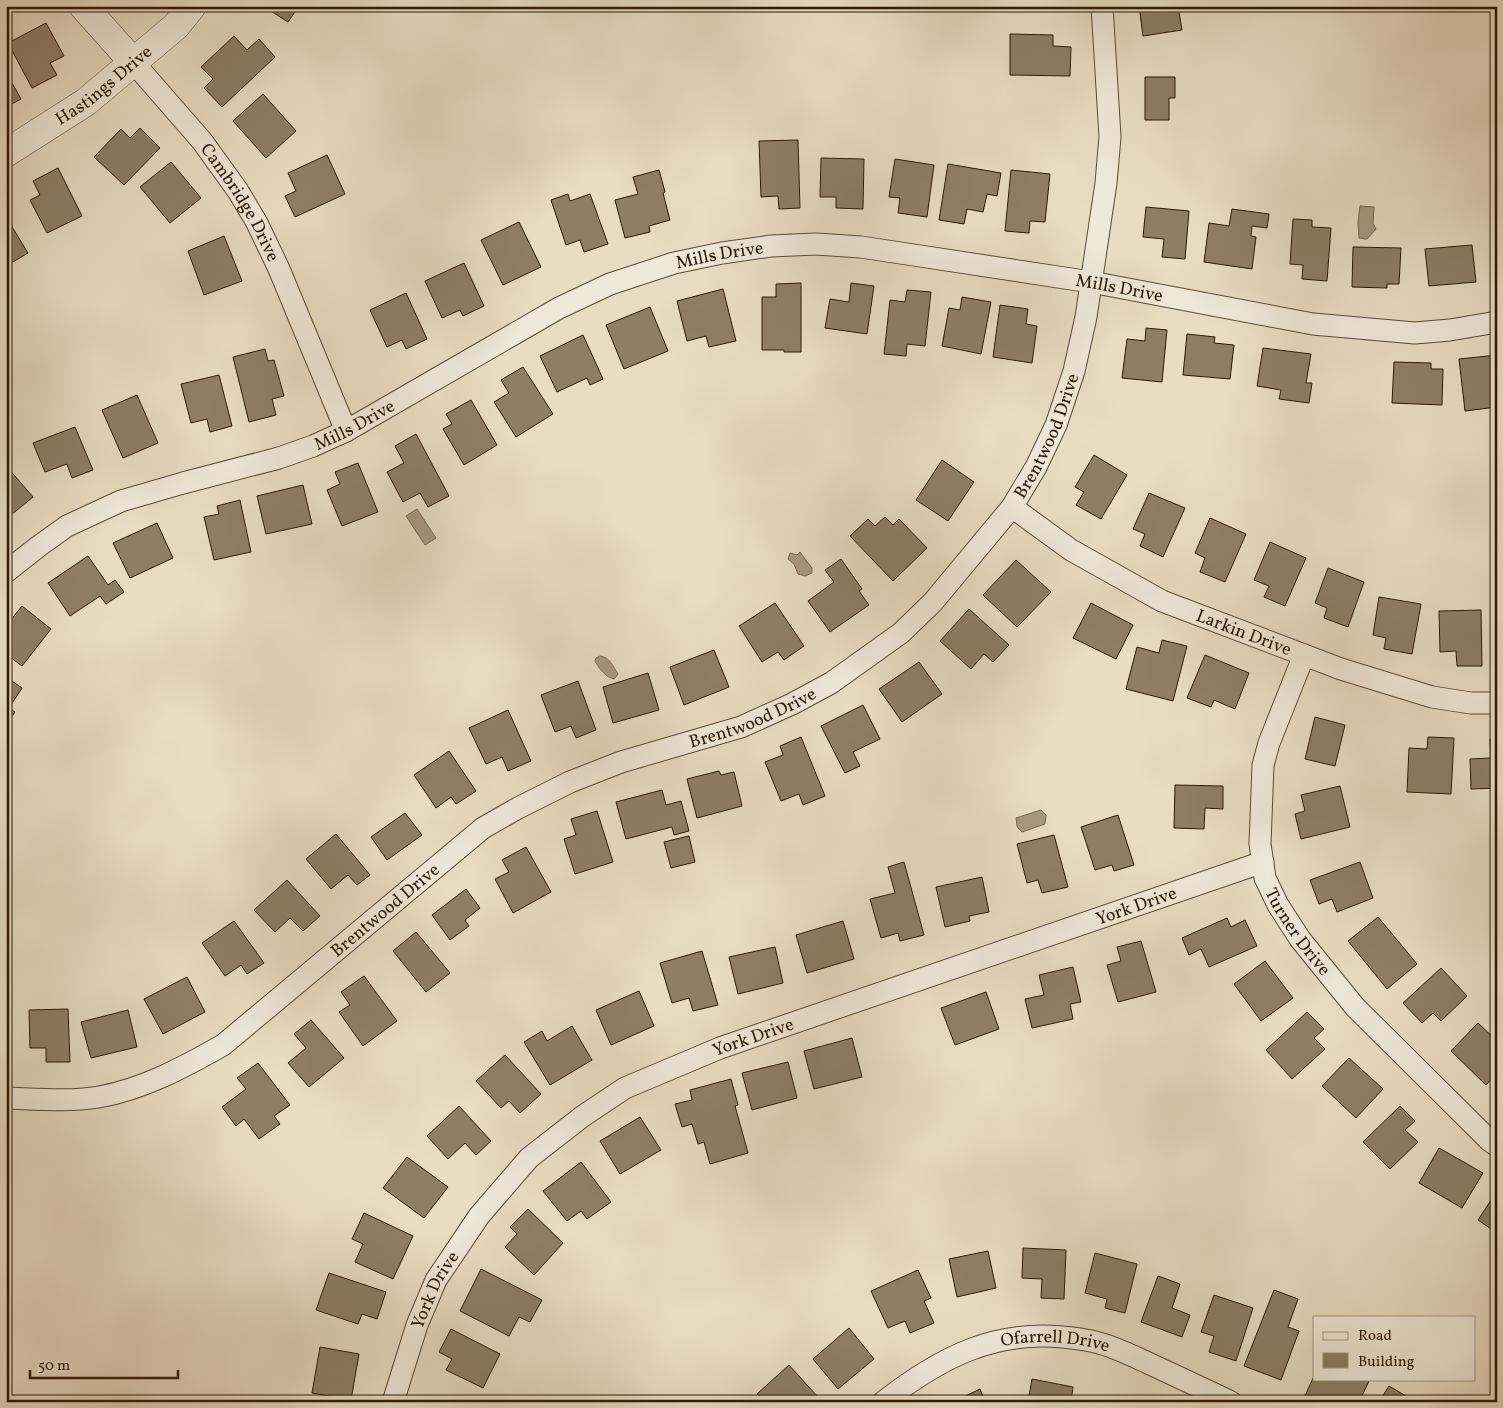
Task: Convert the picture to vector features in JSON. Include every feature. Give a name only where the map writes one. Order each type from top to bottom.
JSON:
[{"type":"street","name":"Cambridge Drive","points":[[83,6],[202,141],[238,191],[279,269],[346,431]]},
{"type":"street","name":"Hastings Drive","points":[[6,153],[86,102],[176,26],[192,6]]},
{"type":"street","name":"Brentwood Drive","points":[[6,1098],[54,1100],[98,1097],[137,1087],[173,1072],[223,1044],[483,828],[570,782],[621,762],[741,726],[792,704],[831,683],[901,633],[933,602],[1012,507],[1036,467],[1056,425],[1074,371],[1086,317],[1106,183],[1110,138],[1102,6]]},
{"type":"street","name":"Mills Drive","points":[[6,572],[68,526],[121,501],[279,458],[313,446],[346,431],[559,308],[610,284],[674,263],[712,255],[772,246],[816,244],[861,247],[1091,282],[1313,324],[1415,333],[1450,330],[1497,322]]},
{"type":"street","name":"Larkin Drive","points":[[1012,507],[1071,550],[1162,601],[1341,669],[1432,697],[1471,703],[1497,703]]},
{"type":"street","name":"Turner Drive","points":[[1304,655],[1268,743],[1263,765],[1260,844],[1265,878],[1282,912],[1300,938],[1355,1007],[1497,1146]]},
{"type":"street","name":"York Drive","points":[[393,1402],[417,1325],[436,1280],[479,1216],[529,1158],[583,1116],[625,1088],[720,1048],[1263,862]]},
{"type":"street","name":"Ofarrell Drive","points":[[883,1402],[924,1371],[948,1359],[972,1349],[1006,1339],[1035,1335],[1095,1342],[1122,1351],[1223,1400]]},
{"type":"shaded area","points":[[1360,206],[1374,207],[1373,223],[1376,229],[1367,239],[1359,238]]},
{"type":"shaded area","points":[[417,509],[436,538],[425,545],[406,516]]},
{"type":"shaded area","points":[[800,552],[812,568],[812,573],[805,576],[798,574],[794,564],[788,559],[790,553],[797,555]]},
{"type":"shaded area","points":[[600,656],[609,660],[613,665],[618,674],[614,679],[605,674],[595,661]]},
{"type":"shaded area","points":[[1041,810],[1046,815],[1045,824],[1022,832],[1017,826],[1016,818]]},
{"type":"building","points":[[263,6],[299,6],[288,22]]},
{"type":"building","points":[[1139,6],[1178,6],[1182,30],[1143,36]]},
{"type":"building","points":[[46,23],[64,56],[50,63],[57,75],[32,88],[8,43]]},
{"type":"building","points":[[1010,34],[1053,35],[1053,46],[1071,47],[1070,76],[1010,75]]},
{"type":"building","points":[[234,36],[247,50],[259,39],[275,57],[222,107],[204,88],[213,79],[201,67]]},
{"type":"building","points":[[6,72],[21,99],[6,107]]},
{"type":"building","points":[[1145,77],[1175,77],[1175,98],[1169,98],[1169,120],[1145,120]]},
{"type":"building","points":[[263,94],[296,131],[266,158],[233,121]]},
{"type":"building","points":[[140,128],[160,148],[124,185],[94,157],[121,129],[130,138]]},
{"type":"building","points":[[798,140],[800,208],[779,209],[778,196],[761,197],[759,141]]},
{"type":"building","points":[[327,155],[345,194],[295,217],[285,196],[296,191],[288,173]]},
{"type":"building","points":[[821,158],[864,159],[863,209],[836,208],[836,197],[820,197]]},
{"type":"building","points":[[895,159],[934,165],[927,217],[898,213],[900,198],[889,197]]},
{"type":"building","points":[[171,162],[201,198],[170,223],[140,187]]},
{"type":"building","points":[[948,164],[1001,173],[997,196],[987,194],[983,212],[967,209],[964,224],[939,220]]},
{"type":"building","points":[[58,168],[82,216],[47,233],[30,200],[40,195],[33,181]]},
{"type":"building","points":[[659,170],[670,220],[649,226],[650,232],[625,238],[615,200],[638,194],[633,177]]},
{"type":"building","points":[[1011,170],[1050,174],[1045,222],[1030,221],[1029,233],[1005,231]]},
{"type":"building","points":[[568,194],[570,201],[590,194],[608,244],[584,252],[580,240],[566,245],[551,200]]},
{"type":"building","points":[[1146,207],[1189,211],[1185,259],[1162,257],[1164,239],[1143,237]]},
{"type":"building","points":[[1232,209],[1269,214],[1267,228],[1252,226],[1251,236],[1256,237],[1252,269],[1204,262],[1209,223],[1229,226]]},
{"type":"building","points":[[6,217],[28,253],[6,266]]},
{"type":"building","points":[[1293,219],[1312,220],[1312,227],[1331,228],[1327,281],[1302,279],[1303,265],[1290,264]]},
{"type":"building","points":[[519,222],[541,267],[503,285],[481,240]]},
{"type":"building","points":[[224,236],[242,281],[204,295],[188,251]]},
{"type":"building","points":[[1472,245],[1476,282],[1429,286],[1425,249]]},
{"type":"building","points":[[1353,247],[1401,248],[1399,284],[1387,284],[1387,288],[1352,287]]},
{"type":"building","points":[[464,263],[484,306],[463,316],[460,310],[442,318],[425,281]]},
{"type":"building","points":[[801,283],[801,352],[762,350],[762,297],[776,297],[776,284]]},
{"type":"building","points":[[851,283],[874,286],[867,334],[825,328],[830,299],[849,302]]},
{"type":"building","points":[[723,289],[736,341],[709,347],[706,336],[687,341],[677,301]]},
{"type":"building","points":[[907,290],[931,292],[925,346],[907,344],[906,356],[884,354],[890,300],[905,302]]},
{"type":"building","points":[[406,293],[427,339],[406,349],[402,340],[387,347],[370,310]]},
{"type":"building","points":[[962,297],[991,302],[981,354],[942,346],[949,308],[960,310]]},
{"type":"building","points":[[1000,305],[1028,309],[1026,324],[1037,326],[1032,363],[993,357]]},
{"type":"building","points":[[650,307],[668,351],[624,369],[606,325]]},
{"type":"building","points":[[1146,328],[1167,330],[1162,382],[1122,378],[1127,339],[1145,341]]},
{"type":"building","points":[[1187,334],[1215,337],[1214,343],[1234,345],[1230,379],[1183,375]]},
{"type":"building","points":[[583,335],[603,379],[590,385],[587,378],[557,392],[540,356]]},
{"type":"building","points":[[1263,348],[1311,354],[1306,383],[1312,383],[1309,403],[1279,399],[1281,390],[1257,386]]},
{"type":"building","points":[[265,349],[268,361],[274,360],[284,396],[272,399],[276,415],[249,422],[233,357]]},
{"type":"building","points":[[1497,355],[1497,407],[1465,411],[1459,359]]},
{"type":"building","points":[[1394,362],[1431,363],[1431,369],[1443,369],[1442,405],[1392,403]]},
{"type":"building","points":[[523,367],[553,414],[516,437],[494,402],[509,393],[501,380]]},
{"type":"building","points":[[219,375],[232,426],[210,432],[207,419],[191,423],[181,384]]},
{"type":"building","points":[[137,395],[158,443],[123,458],[102,410]]},
{"type":"building","points":[[471,400],[497,445],[464,465],[443,429],[452,424],[446,414]]},
{"type":"building","points":[[75,427],[93,470],[72,478],[67,464],[45,472],[33,443]]},
{"type":"building","points":[[416,434],[449,496],[428,507],[420,493],[403,502],[387,472],[404,463],[395,446]]},
{"type":"building","points":[[1094,455],[1127,475],[1101,519],[1076,505],[1084,492],[1075,487]]},
{"type":"building","points":[[942,460],[974,482],[948,521],[916,500]]},
{"type":"building","points":[[358,463],[378,512],[342,526],[327,490],[340,484],[335,472]]},
{"type":"building","points":[[8,468],[33,497],[6,519],[6,469]]},
{"type":"building","points":[[303,485],[312,524],[266,534],[257,496]]},
{"type":"building","points":[[1149,493],[1185,508],[1163,557],[1140,546],[1145,534],[1133,529]]},
{"type":"building","points":[[240,500],[251,552],[214,560],[204,517],[219,514],[217,506]]},
{"type":"building","points":[[885,517],[893,525],[899,519],[927,548],[893,581],[850,536],[868,519],[875,526]]},
{"type":"building","points":[[1210,518],[1246,534],[1225,582],[1200,572],[1205,558],[1195,553]]},
{"type":"building","points":[[157,523],[173,558],[130,578],[113,543]]},
{"type":"building","points":[[1270,542],[1306,558],[1285,606],[1264,597],[1269,586],[1254,580]]},
{"type":"building","points":[[88,556],[108,585],[115,580],[124,592],[106,604],[100,596],[70,616],[48,583]]},
{"type":"building","points":[[841,559],[862,589],[859,591],[869,605],[830,632],[808,601],[834,582],[825,570]]},
{"type":"building","points":[[1016,560],[1051,592],[1017,627],[983,595]]},
{"type":"building","points":[[1328,568],[1364,582],[1348,627],[1324,618],[1327,608],[1315,603]]},
{"type":"building","points":[[1379,597],[1421,604],[1412,654],[1384,649],[1386,638],[1373,635]]},
{"type":"building","points":[[775,603],[804,646],[784,660],[778,652],[762,662],[739,626]]},
{"type":"building","points":[[1091,603],[1133,625],[1116,659],[1073,638]]},
{"type":"building","points":[[22,606],[51,629],[22,666],[6,654],[6,626]]},
{"type":"building","points":[[969,609],[1009,645],[993,662],[984,654],[971,669],[940,641]]},
{"type":"building","points":[[1481,610],[1482,666],[1457,666],[1456,651],[1440,652],[1439,611]]},
{"type":"building","points":[[1162,640],[1187,646],[1173,701],[1126,689],[1137,647],[1159,653]]},
{"type":"building","points":[[714,650],[729,687],[684,705],[670,667]]},
{"type":"building","points":[[1205,655],[1249,673],[1235,709],[1214,700],[1211,707],[1187,698]]},
{"type":"building","points":[[919,662],[942,694],[902,722],[879,689]]},
{"type":"building","points":[[648,673],[659,710],[613,723],[603,687]]},
{"type":"building","points":[[6,677],[22,688],[9,708],[15,712],[6,725]]},
{"type":"building","points":[[578,681],[596,730],[576,738],[571,726],[555,732],[541,695]]},
{"type":"building","points":[[863,705],[880,739],[853,752],[860,766],[845,773],[821,726]]},
{"type":"building","points":[[508,710],[531,761],[508,771],[502,757],[486,764],[469,728]]},
{"type":"building","points":[[1315,717],[1345,725],[1335,766],[1305,759]]},
{"type":"building","points":[[801,737],[825,796],[803,805],[799,794],[781,801],[765,762],[783,755],[780,746]]},
{"type":"building","points":[[1428,737],[1454,738],[1451,794],[1407,792],[1409,748],[1427,749]]},
{"type":"building","points":[[1490,739],[1497,739],[1497,788],[1471,789],[1470,759],[1491,758]]},
{"type":"building","points":[[449,751],[476,791],[456,804],[451,797],[436,808],[414,775]]},
{"type":"building","points":[[719,771],[721,775],[734,772],[742,806],[697,818],[687,779]]},
{"type":"building","points":[[1175,785],[1223,786],[1223,809],[1205,808],[1204,829],[1174,828]]},
{"type":"building","points":[[1340,786],[1350,827],[1301,839],[1295,814],[1305,811],[1301,795]]},
{"type":"building","points":[[662,790],[666,805],[681,801],[689,831],[674,835],[672,827],[626,839],[616,802]]},
{"type":"building","points":[[597,811],[613,862],[575,874],[564,839],[576,835],[571,819]]},
{"type":"building","points":[[405,813],[422,835],[387,860],[371,837]]},
{"type":"building","points":[[1118,815],[1134,865],[1114,871],[1112,865],[1095,870],[1081,827]]},
{"type":"building","points":[[336,834],[370,875],[357,885],[348,875],[331,889],[306,859]]},
{"type":"building","points":[[1054,835],[1068,887],[1042,893],[1038,880],[1027,883],[1017,844]]},
{"type":"building","points":[[689,836],[695,862],[671,868],[664,842]]},
{"type":"building","points":[[526,847],[551,892],[513,913],[495,879],[509,872],[502,860]]},
{"type":"building","points":[[904,862],[924,935],[900,941],[898,933],[881,938],[870,899],[895,893],[888,867]]},
{"type":"building","points":[[1360,862],[1373,898],[1337,912],[1332,899],[1319,904],[1310,880]]},
{"type":"building","points":[[982,877],[989,912],[969,916],[970,921],[945,927],[936,887]]},
{"type":"building","points":[[287,880],[320,916],[303,931],[290,918],[275,932],[254,910]]},
{"type":"building","points":[[466,889],[480,908],[465,920],[469,926],[450,940],[432,915]]},
{"type":"building","points":[[1378,917],[1417,964],[1387,989],[1348,941]]},
{"type":"building","points":[[1227,918],[1231,927],[1245,920],[1257,946],[1209,967],[1201,949],[1189,955],[1182,938]]},
{"type":"building","points":[[234,921],[264,963],[247,974],[241,965],[225,976],[202,943]]},
{"type":"building","points":[[843,921],[854,959],[807,973],[796,935]]},
{"type":"building","points":[[416,932],[450,973],[426,992],[393,951]]},
{"type":"building","points":[[1141,941],[1156,992],[1118,1002],[1107,965],[1121,961],[1117,947]]},
{"type":"building","points":[[775,947],[783,983],[738,994],[729,957]]},
{"type":"building","points":[[702,951],[718,1005],[693,1011],[689,998],[672,1003],[660,963]]},
{"type":"building","points":[[1265,961],[1293,998],[1261,1021],[1234,984]]},
{"type":"building","points":[[1073,967],[1081,1002],[1070,1004],[1073,1019],[1032,1028],[1025,999],[1044,995],[1039,975]]},
{"type":"building","points":[[1441,968],[1467,996],[1441,1021],[1433,1013],[1422,1023],[1403,1003]]},
{"type":"building","points":[[364,976],[397,1021],[363,1046],[339,1012],[350,1005],[341,992]]},
{"type":"building","points":[[187,977],[205,1012],[163,1034],[144,999]]},
{"type":"building","points":[[639,991],[654,1026],[611,1045],[596,1010]]},
{"type":"building","points":[[986,992],[999,1029],[955,1045],[941,1008]]},
{"type":"building","points":[[68,1009],[70,1062],[46,1062],[46,1048],[30,1048],[29,1010]]},
{"type":"building","points":[[128,1010],[137,1047],[91,1058],[81,1022]]},
{"type":"building","points":[[1307,1012],[1324,1029],[1314,1038],[1325,1049],[1292,1079],[1266,1050]]},
{"type":"building","points":[[311,1020],[344,1058],[309,1087],[288,1063],[306,1048],[294,1034]]},
{"type":"building","points":[[1478,1023],[1497,1041],[1497,1073],[1486,1085],[1451,1051]]},
{"type":"building","points":[[572,1026],[592,1060],[550,1085],[524,1042],[542,1031],[547,1041]]},
{"type":"building","points":[[852,1038],[862,1077],[814,1089],[804,1051]]},
{"type":"building","points":[[505,1055],[541,1094],[520,1113],[509,1101],[501,1108],[476,1081]]},
{"type":"building","points":[[1349,1058],[1383,1089],[1356,1118],[1322,1086]]},
{"type":"building","points":[[788,1062],[797,1098],[752,1110],[742,1073]]},
{"type":"building","points":[[258,1063],[290,1105],[274,1116],[280,1124],[259,1139],[244,1119],[236,1126],[222,1107],[246,1089],[237,1078]]},
{"type":"building","points":[[731,1079],[738,1105],[735,1106],[748,1153],[710,1164],[704,1142],[698,1144],[692,1124],[682,1127],[675,1104],[692,1100],[690,1090]]},
{"type":"building","points":[[459,1106],[491,1141],[476,1155],[465,1143],[448,1159],[427,1136]]},
{"type":"building","points":[[1400,1106],[1415,1121],[1405,1130],[1418,1142],[1390,1169],[1363,1142]]},
{"type":"building","points":[[640,1117],[661,1150],[620,1174],[600,1141]]},
{"type":"building","points":[[1439,1148],[1483,1173],[1462,1208],[1419,1183]]},
{"type":"building","points":[[407,1157],[448,1187],[424,1218],[383,1188]]},
{"type":"building","points":[[581,1162],[611,1202],[587,1219],[581,1211],[567,1221],[543,1191]]},
{"type":"building","points":[[1497,1191],[1497,1233],[1478,1220]]},
{"type":"building","points":[[528,1209],[563,1243],[534,1275],[505,1247],[517,1234],[510,1227]]},
{"type":"building","points":[[364,1213],[413,1236],[393,1279],[355,1262],[363,1244],[352,1239]]},
{"type":"building","points":[[1023,1248],[1066,1250],[1064,1299],[1041,1298],[1042,1279],[1022,1278]]},
{"type":"building","points":[[988,1251],[996,1288],[957,1297],[949,1259]]},
{"type":"building","points":[[1095,1253],[1137,1264],[1125,1313],[1105,1308],[1107,1299],[1085,1293]]},
{"type":"building","points":[[481,1269],[542,1300],[530,1322],[519,1317],[509,1336],[460,1311]]},
{"type":"building","points":[[918,1270],[931,1298],[924,1301],[934,1323],[910,1333],[905,1321],[888,1328],[871,1291]]},
{"type":"building","points":[[329,1273],[386,1292],[377,1319],[362,1314],[358,1324],[316,1310]]},
{"type":"building","points":[[1158,1276],[1180,1284],[1172,1308],[1190,1315],[1182,1337],[1141,1322]]},
{"type":"building","points":[[1274,1290],[1298,1299],[1288,1327],[1299,1331],[1281,1380],[1244,1366]]},
{"type":"building","points":[[1214,1295],[1253,1308],[1236,1361],[1209,1352],[1214,1336],[1201,1332]]},
{"type":"building","points":[[849,1328],[874,1359],[838,1389],[813,1359]]},
{"type":"building","points":[[451,1329],[500,1354],[483,1388],[446,1370],[452,1359],[439,1352]]},
{"type":"building","points":[[320,1347],[359,1354],[351,1400],[312,1393]]},
{"type":"building","points":[[789,1365],[817,1396],[811,1402],[765,1402],[757,1394]]},
{"type":"building","points":[[1313,1378],[1313,1380],[1370,1380],[1359,1402],[1311,1402],[1304,1398]]},
{"type":"building","points":[[1032,1379],[1073,1387],[1071,1402],[1028,1402]]},
{"type":"building","points":[[1389,1386],[1416,1402],[1379,1402]]},
{"type":"building","points":[[980,1389],[985,1402],[953,1402]]}]
